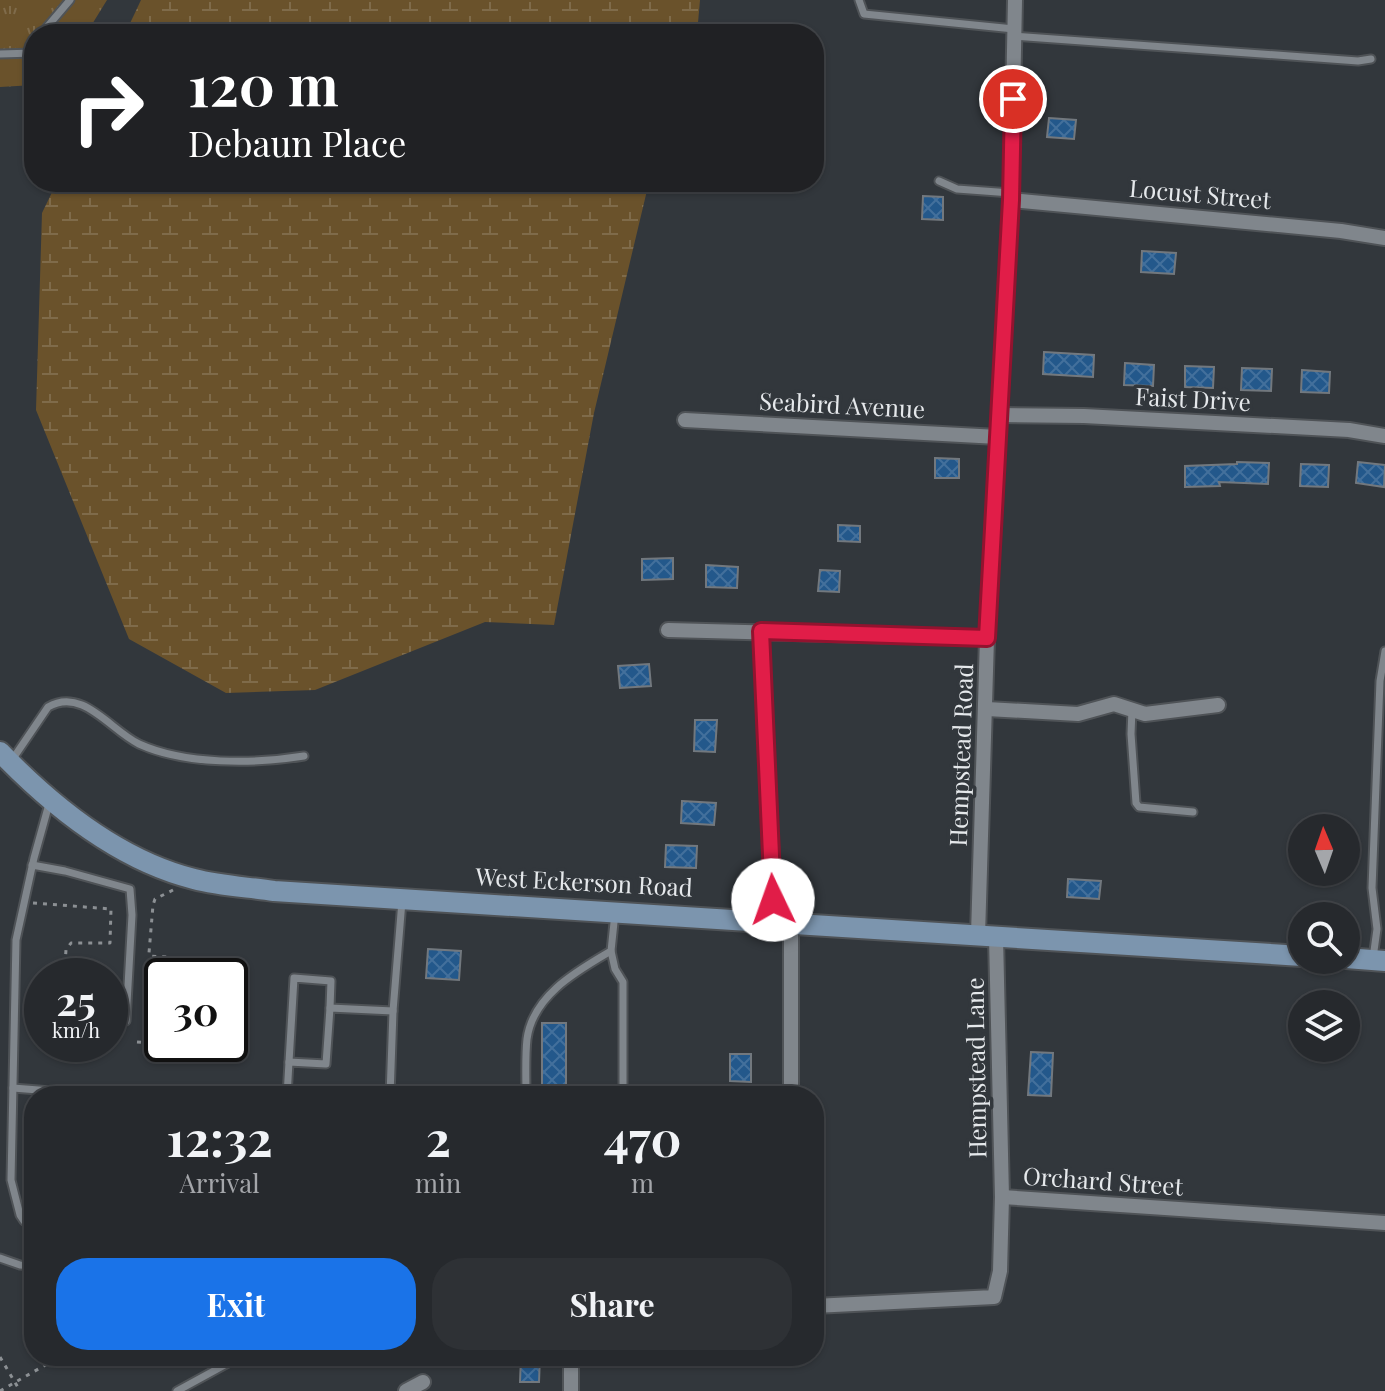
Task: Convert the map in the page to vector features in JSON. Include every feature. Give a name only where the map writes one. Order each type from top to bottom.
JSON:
[{"type":"street","name":"Hempstead Road","points":[[987,936],[987,638],[1011,196],[1015,0]]},
{"type":"street","name":"Locust Street","points":[[1011,196],[1385,238]]},
{"type":"street","name":"Faist Drive","points":[[999,415],[1084,416],[1349,430],[1385,436]]},
{"type":"street","name":"Seabird Avenue","points":[[685,420],[998,437]]},
{"type":"street","points":[[668,630],[987,638]]},
{"type":"street","points":[[761,631],[783,921],[791,1086]]},
{"type":"street","points":[[987,709],[1078,714],[1114,704],[1145,714],[1218,705]]},
{"type":"street","name":"West Eckerson Road","points":[[5,757],[50,800],[102,839],[194,879],[274,891],[1288,955]]},
{"type":"street","name":"Hempstead Lane","points":[[987,936],[1002,1197]]},
{"type":"street","name":"Orchard Street","points":[[824,1306],[994,1297],[1000,1271],[1002,1197],[1385,1223]]},
{"type":"street","points":[[571,1366],[571,1391]]},
{"type":"street","points":[[406,1391],[423,1382]]},
{"type":"lane","points":[[50,24],[70,0]]},
{"type":"lane","points":[[859,0],[864,14],[1014,33],[1185,50],[1358,61],[1371,59]]},
{"type":"lane","points":[[0,54],[24,53]]},
{"type":"lane","points":[[939,181],[957,189],[1011,196]]},
{"type":"lane","points":[[1379,960],[1381,925],[1372,888],[1380,681],[1385,651]]},
{"type":"lane","points":[[5,757],[28,740],[48,707],[67,701],[88,707],[111,727],[137,743],[170,754],[245,761],[304,756]]},
{"type":"lane","points":[[1132,709],[1136,803],[1139,807],[1159,811],[1193,812]]},
{"type":"lane","points":[[24,1221],[11,1180],[16,940],[50,800]]},
{"type":"lane","points":[[32,865],[130,889],[132,915],[128,986]]},
{"type":"lane","points":[[390,1086],[402,899]]},
{"type":"lane","points":[[615,911],[611,951],[615,969],[623,982],[623,1086]]},
{"type":"lane","points":[[526,1086],[527,1040],[540,1004],[582,968],[611,951]]},
{"type":"lane","points":[[288,1086],[289,1062],[294,978],[331,981],[326,1064],[289,1062]]},
{"type":"lane","points":[[330,1008],[393,1011]]},
{"type":"lane","points":[[13,1088],[24,1089]]},
{"type":"lane","points":[[0,1258],[24,1265]]},
{"type":"lane","points":[[177,1391],[223,1366]]},
{"type":"path","points":[[176,888],[155,899],[149,953],[150,956],[179,958]]},
{"type":"path","points":[[24,902],[111,909],[110,943],[68,945],[66,958]]},
{"type":"path","points":[[137,1042],[144,1043]]},
{"type":"path","points":[[0,1357],[20,1391]]},
{"type":"path","points":[[0,1391],[43,1366]]},
{"type":"green space","points":[[0,0],[107,0],[92,24],[24,24],[24,86],[0,87]]},
{"type":"green space","points":[[141,0],[700,0],[698,24],[130,24]]},
{"type":"green space","points":[[52,192],[647,192],[594,413],[554,625],[485,622],[315,690],[226,693],[129,639],[36,410],[42,213]]},
{"type":"building","points":[[1049,118],[1076,120],[1074,139],[1047,137]]},
{"type":"building","points":[[923,196],[943,197],[943,220],[922,219]]},
{"type":"building","points":[[1142,251],[1176,253],[1174,274],[1141,272]]},
{"type":"building","points":[[1044,352],[1094,355],[1093,377],[1043,374]]},
{"type":"building","points":[[1125,363],[1154,365],[1153,386],[1124,385]]},
{"type":"building","points":[[1185,366],[1214,367],[1213,388],[1185,387]]},
{"type":"building","points":[[1242,368],[1272,369],[1271,391],[1241,390]]},
{"type":"building","points":[[1302,370],[1330,372],[1329,393],[1301,392]]},
{"type":"building","points":[[935,458],[959,459],[959,478],[935,478]]},
{"type":"building","points":[[1358,462],[1385,465],[1384,487],[1356,483]]},
{"type":"building","points":[[1269,463],[1268,484],[1219,482],[1220,486],[1185,487],[1185,466]]},
{"type":"building","points":[[1301,464],[1329,465],[1328,487],[1300,486]]},
{"type":"building","points":[[838,525],[860,526],[860,542],[838,541]]},
{"type":"building","points":[[673,558],[673,579],[642,580],[642,559]]},
{"type":"building","points":[[706,565],[738,567],[737,588],[706,587]]},
{"type":"building","points":[[820,570],[840,571],[839,592],[818,591]]},
{"type":"building","points":[[649,664],[651,686],[620,688],[618,666]]},
{"type":"building","points":[[695,720],[717,720],[715,752],[694,751]]},
{"type":"building","points":[[682,801],[716,803],[714,825],[681,823]]},
{"type":"building","points":[[666,845],[697,846],[696,868],[665,867]]},
{"type":"building","points":[[1068,879],[1101,881],[1099,899],[1067,897]]},
{"type":"building","points":[[428,949],[461,951],[459,980],[426,978]]},
{"type":"building","points":[[542,1023],[566,1023],[566,1086],[542,1086]]},
{"type":"building","points":[[1031,1052],[1053,1053],[1051,1096],[1028,1095]]},
{"type":"building","points":[[730,1054],[751,1054],[751,1082],[730,1081]]},
{"type":"building","points":[[521,1366],[540,1366],[539,1382],[520,1382]]},
{"type":"route","points":[[773,900],[761,631],[987,638],[1011,200],[1013,99]]}]
